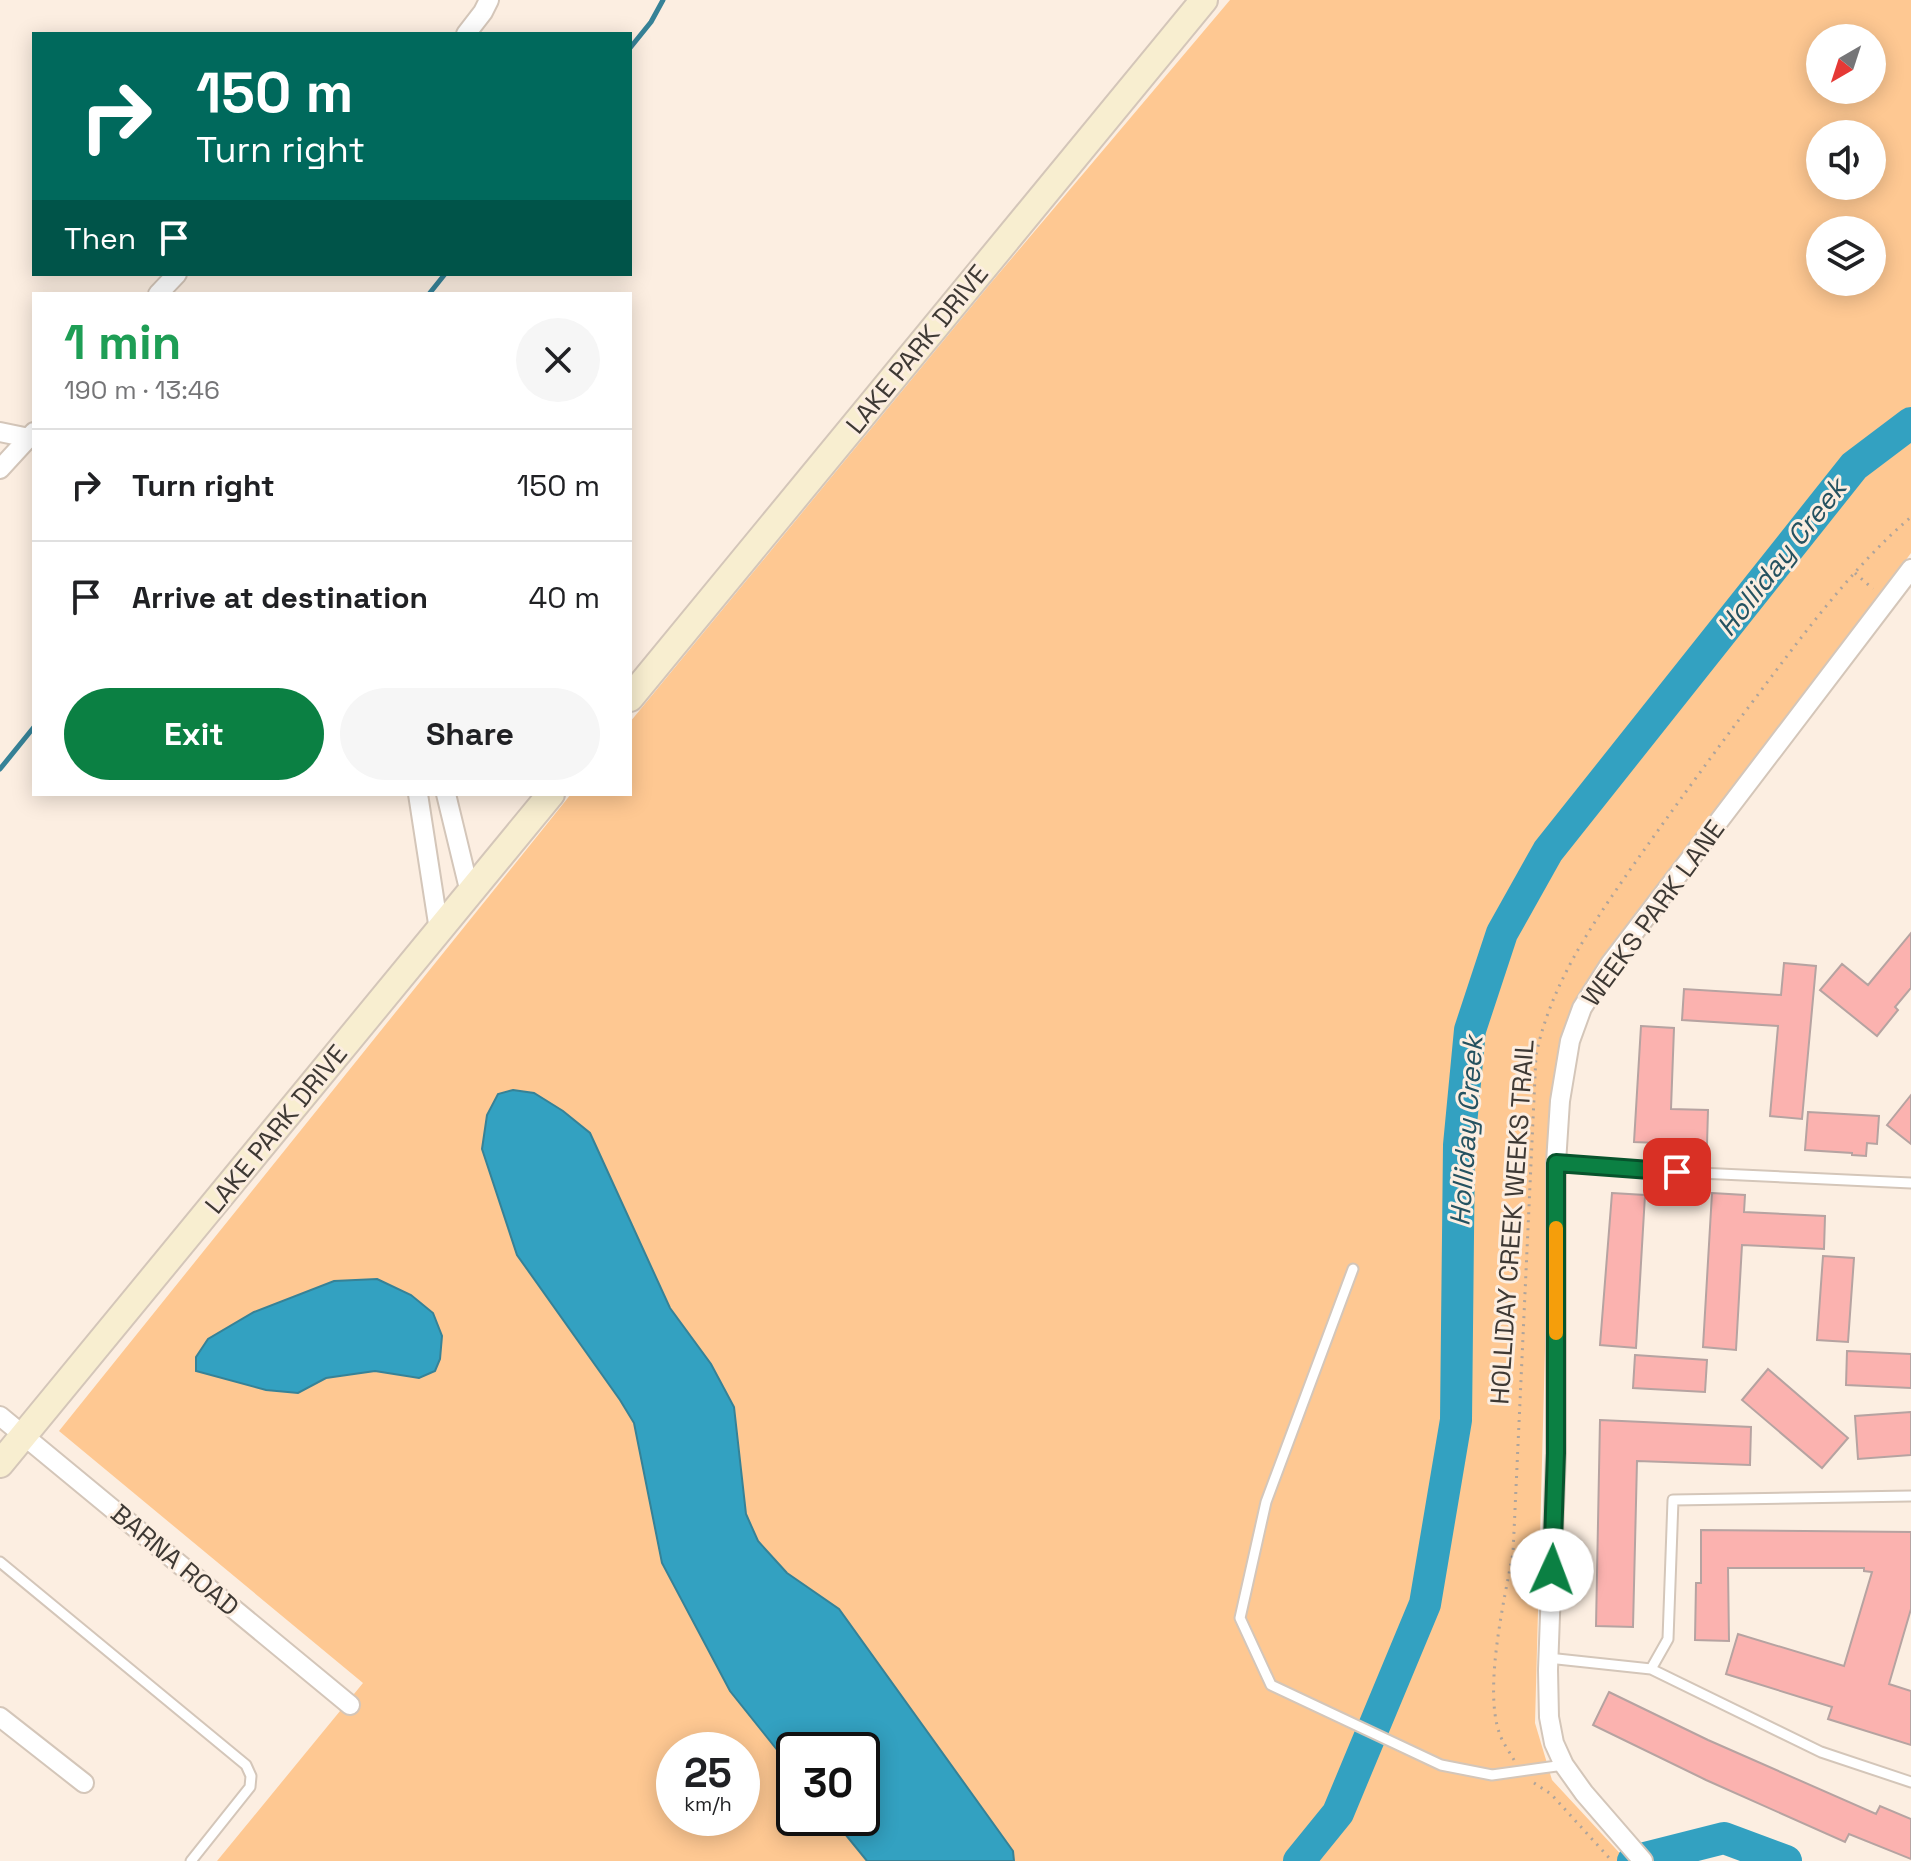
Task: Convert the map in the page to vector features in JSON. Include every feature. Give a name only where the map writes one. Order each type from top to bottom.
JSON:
[{"type":"street","points":[[468,32],[489,0]]},
{"type":"street","name":"LAKE PARK DRIVE","points":[[632,696],[1204,0]]},
{"type":"street","points":[[160,292],[175,276]]},
{"type":"street","points":[[0,432],[32,436]]},
{"type":"street","points":[[0,469],[32,436]]},
{"type":"street","name":"WEEKS PARK LANE","points":[[1643,1861],[1564,1765],[1554,1743],[1549,1717],[1548,1658],[1556,1453],[1556,1163],[1564,1069],[1582,1008],[1610,964],[1911,569]]},
{"type":"street","points":[[418,796],[439,930]]},
{"type":"street","points":[[446,796],[470,893]]},
{"type":"street","name":"LAKE PARK DRIVE","points":[[0,1464],[549,796]]},
{"type":"street","name":"BARNA ROAD","points":[[0,1416],[350,1705]]},
{"type":"street","points":[[0,1717],[84,1783]]},
{"type":"lane","points":[[1556,1163],[1911,1183]]},
{"type":"lane","points":[[1353,1269],[1266,1502],[1240,1618],[1271,1685],[1441,1765],[1492,1775],[1564,1765]]},
{"type":"lane","points":[[1651,1669],[1668,1639],[1673,1500],[1911,1496]]},
{"type":"lane","points":[[0,1562],[246,1765],[251,1776],[250,1787],[191,1861]]},
{"type":"lane","points":[[1548,1658],[1651,1669],[1821,1752],[1911,1782]]},
{"type":"path","name":"HOLLIDAY CREEK WEEKS TRAIL","points":[[1612,1861],[1551,1794],[1520,1772],[1499,1731],[1494,1690],[1498,1633],[1513,1553],[1536,1055],[1542,1027],[1554,994],[1593,922],[1667,816],[1855,573],[1911,517]]},
{"type":"path","points":[[1855,573],[1886,599]]},
{"type":"shaded area","points":[[1230,0],[1911,0],[1911,553],[1772,740],[1562,1038],[1556,1065],[1550,1163],[1535,1723],[1552,1780],[1627,1861],[217,1861],[363,1683],[59,1431],[569,796],[632,796],[632,720],[990,284]]},
{"type":"water","points":[[513,1090],[534,1093],[590,1133],[670,1308],[711,1364],[734,1407],[746,1514],[758,1541],[787,1573],[839,1609],[1013,1851],[1014,1861],[867,1861],[847,1836],[880,1836],[880,1732],[776,1732],[776,1748],[730,1691],[662,1563],[634,1423],[517,1255],[482,1149],[487,1115],[498,1094]]},
{"type":"water","points":[[377,1279],[411,1295],[433,1313],[442,1336],[440,1359],[435,1371],[419,1378],[375,1371],[326,1378],[298,1393],[266,1390],[196,1371],[196,1357],[208,1339],[254,1312],[334,1281]]},
{"type":"building","points":[[1911,933],[1911,988],[1877,1036],[1820,990],[1842,964],[1868,985]]},
{"type":"building","points":[[1784,963],[1816,966],[1802,1119],[1770,1116],[1778,1026],[1682,1020],[1684,989],[1781,995]]},
{"type":"building","points":[[1641,1026],[1674,1028],[1671,1109],[1708,1110],[1707,1145],[1634,1142]]},
{"type":"building","points":[[1911,1095],[1911,1144],[1887,1125]]},
{"type":"building","points":[[1808,1112],[1879,1116],[1877,1144],[1867,1143],[1866,1156],[1805,1150]]},
{"type":"building","points":[[1612,1193],[1645,1195],[1636,1348],[1600,1345]]},
{"type":"building","points":[[1712,1193],[1745,1195],[1744,1212],[1825,1216],[1824,1249],[1742,1245],[1736,1350],[1703,1347]]},
{"type":"building","points":[[1823,1256],[1854,1258],[1848,1342],[1817,1340]]},
{"type":"building","points":[[1847,1351],[1911,1354],[1911,1388],[1846,1385]]},
{"type":"building","points":[[1635,1355],[1707,1360],[1705,1392],[1633,1388]]},
{"type":"building","points":[[1768,1369],[1848,1438],[1822,1468],[1742,1400]]},
{"type":"building","points":[[1911,1412],[1911,1455],[1858,1459],[1855,1416]]},
{"type":"building","points":[[1600,1420],[1751,1427],[1750,1465],[1637,1461],[1633,1627],[1596,1626]]},
{"type":"building","points":[[1701,1530],[1911,1532],[1911,1609],[1889,1684],[1911,1691],[1911,1745],[1828,1719],[1832,1707],[1726,1674],[1738,1634],[1844,1666],[1872,1572],[1864,1571],[1864,1568],[1728,1568],[1729,1641],[1695,1640],[1696,1583],[1701,1583]]},
{"type":"building","points":[[1609,1692],[1708,1740],[1876,1814],[1880,1806],[1911,1819],[1911,1859],[1849,1834],[1845,1842],[1593,1725]]},
{"type":"waterway","points":[[632,46],[651,22],[663,0]]},
{"type":"waterway","points":[[431,292],[443,276]]},
{"type":"waterway","name":"Holliday Creek","points":[[1299,1861],[1338,1813],[1425,1604],[1456,1420],[1459,1145],[1470,1030],[1502,933],[1548,851],[1854,466],[1911,423]]},
{"type":"waterway","points":[[0,769],[32,729]]},
{"type":"waterway","points":[[1633,1861],[1724,1838],[1786,1861]]},
{"type":"slow traffic","points":[[1556,1228],[1556,1333]]},
{"type":"route","points":[[1552,1570],[1556,1453],[1556,1163],[1677,1172]]}]
